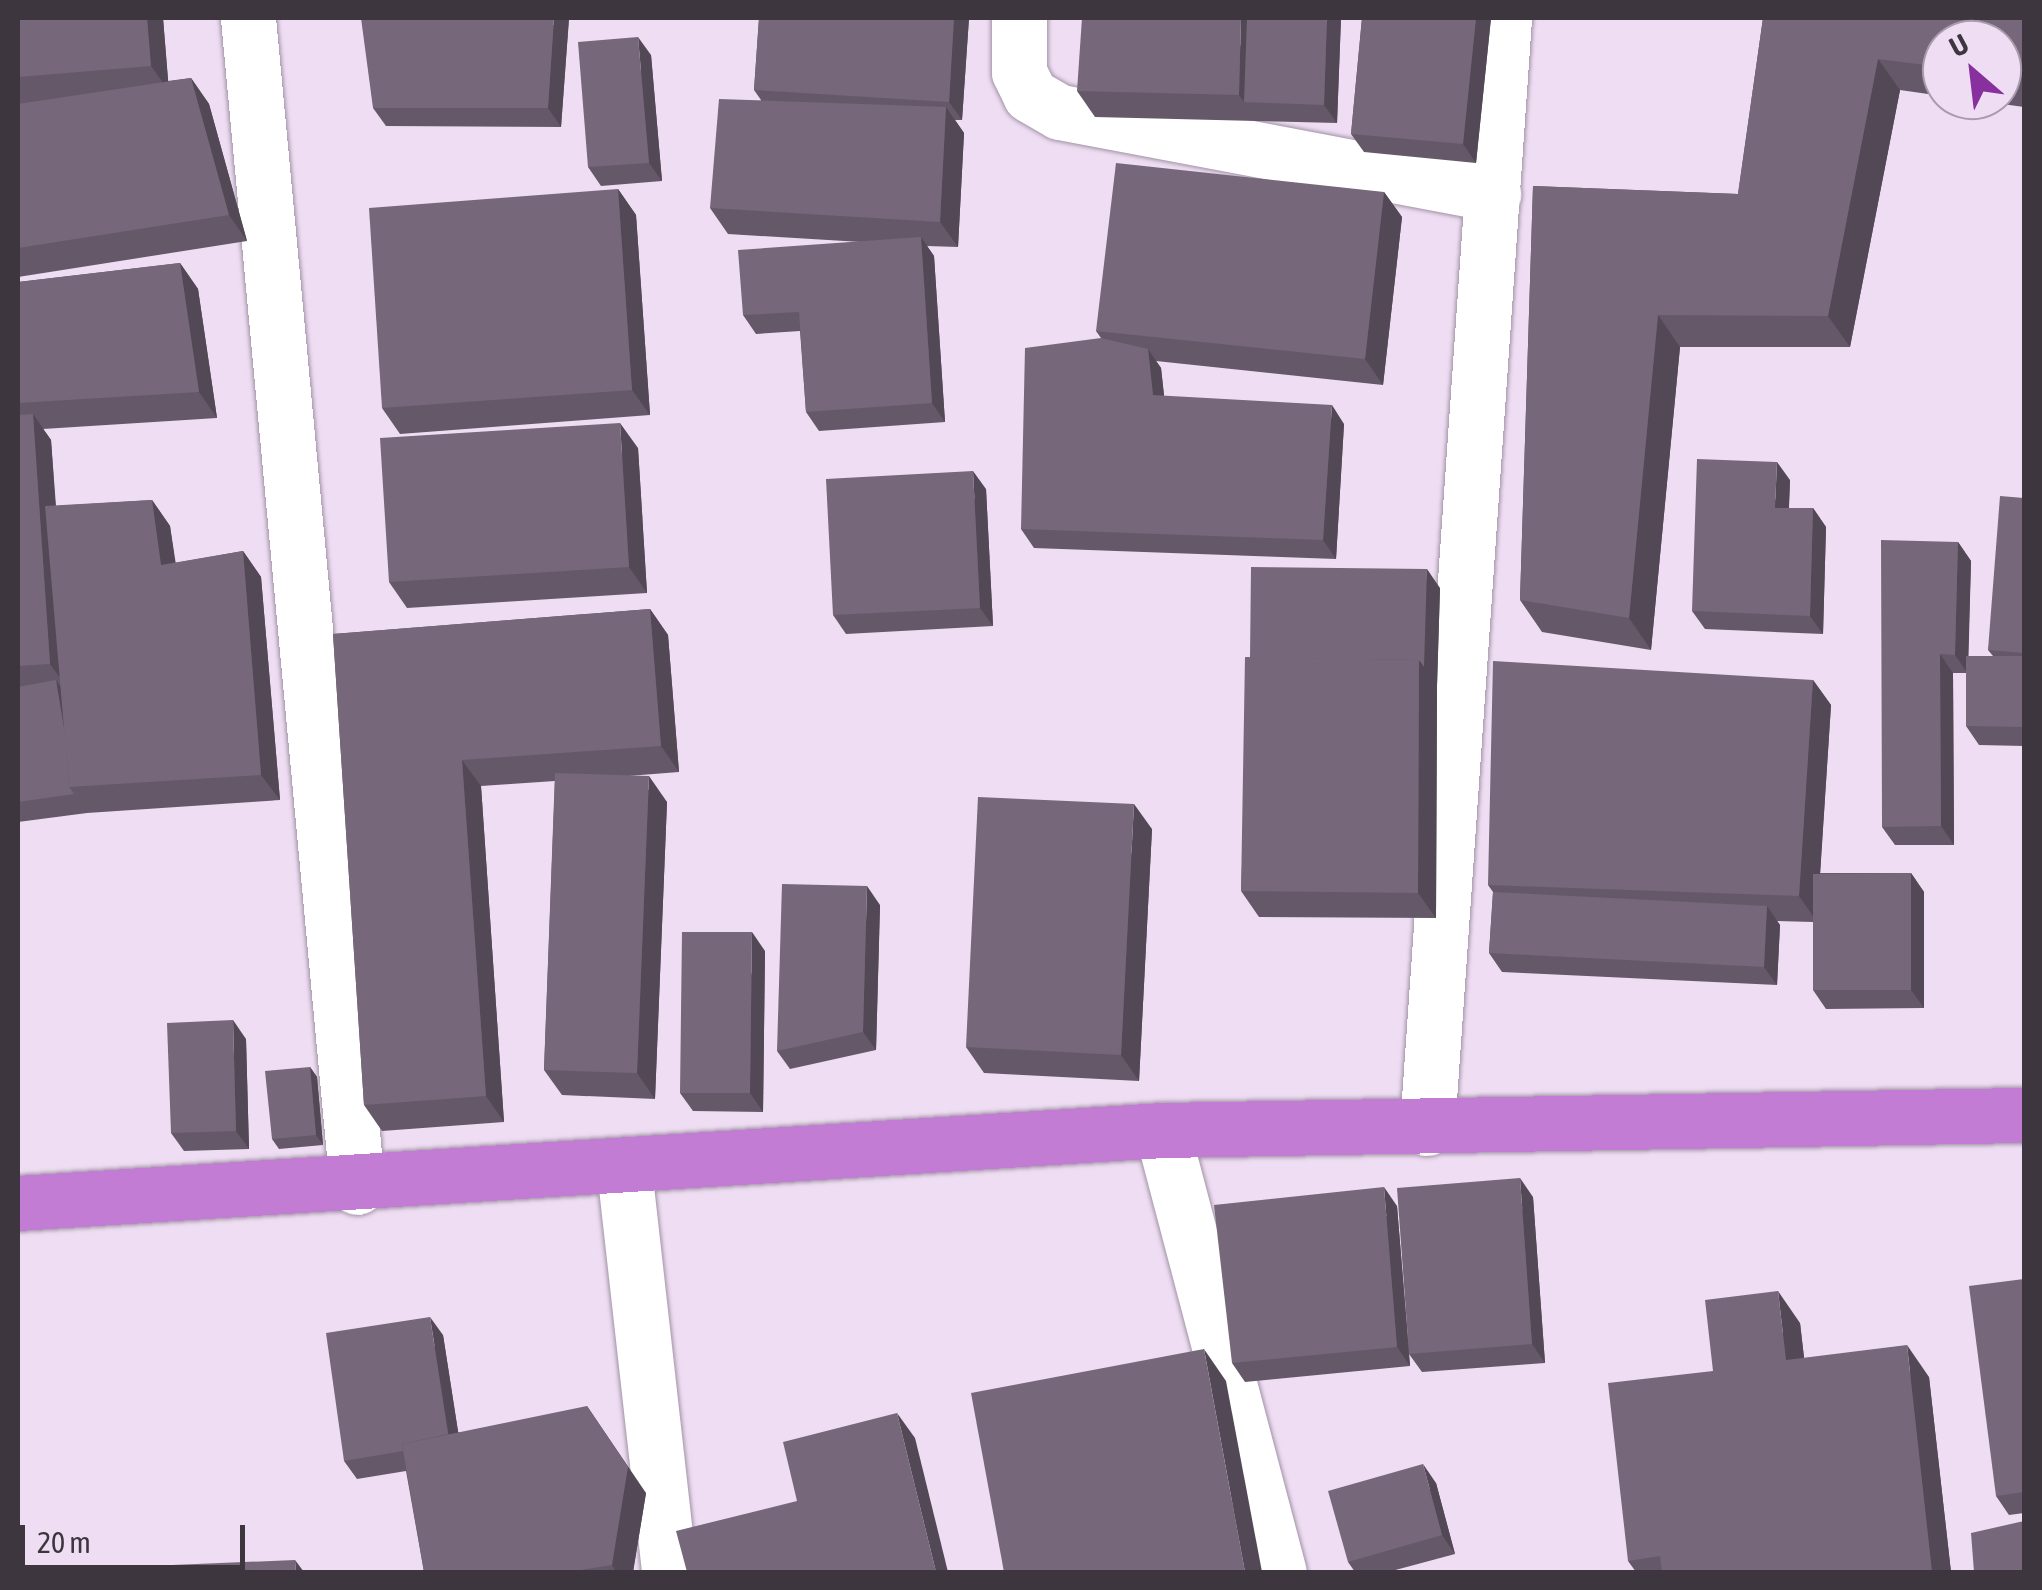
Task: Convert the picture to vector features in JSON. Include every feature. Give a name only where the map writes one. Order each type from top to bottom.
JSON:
[{"type":"highway","points":[[18,1203],[357,1187],[1162,1130],[2024,1115]]},
{"type":"street","points":[[248,18],[357,1187]]},
{"type":"street","points":[[1018,18],[1019,72],[1030,95],[1060,112],[1493,194]]},
{"type":"street","points":[[1427,1128],[1504,18]]},
{"type":"street","points":[[1162,1130],[1279,1572]]},
{"type":"street","points":[[624,1169],[669,1572]]},
{"type":"building","points":[[18,18],[147,18],[151,66],[18,77]]},
{"type":"building","points":[[361,18],[554,18],[548,108],[373,108]]},
{"type":"building","points":[[759,18],[954,18],[949,102],[754,90]]},
{"type":"building","points":[[1082,18],[1241,18],[1239,95],[1077,91]]},
{"type":"building","points":[[1247,18],[1327,18],[1324,105],[1244,102]]},
{"type":"building","points":[[1362,18],[1476,18],[1463,144],[1351,134]]},
{"type":"building","points":[[1763,18],[2024,18],[2024,78],[2022,20],[1922,20],[1922,64],[1878,59],[1828,316],[1658,315],[1629,618],[1520,600],[1533,186],[1738,194]]},
{"type":"building","points":[[638,37],[649,163],[588,167],[578,42]]},
{"type":"building","points":[[191,78],[229,215],[18,248],[18,104]]},
{"type":"building","points":[[719,99],[946,107],[940,222],[710,208]]},
{"type":"building","points":[[1116,163],[1384,192],[1365,359],[1096,331]]},
{"type":"building","points":[[618,189],[632,390],[382,408],[369,208]]},
{"type":"building","points":[[921,237],[932,403],[806,412],[799,312],[743,315],[738,250]]},
{"type":"building","points":[[180,263],[199,392],[18,403],[18,282]]},
{"type":"building","points":[[1101,338],[1148,349],[1153,395],[1332,405],[1323,540],[1021,529],[1025,348]]},
{"type":"building","points":[[33,414],[50,664],[18,666],[18,415]]},
{"type":"building","points":[[620,423],[629,567],[389,582],[380,438]]},
{"type":"building","points":[[1697,459],[1777,462],[1775,508],[1813,508],[1810,616],[1692,611]]},
{"type":"building","points":[[973,471],[980,608],[833,615],[826,479]]},
{"type":"building","points":[[2000,496],[2024,498],[2024,653],[1988,650]]},
{"type":"building","points":[[152,500],[161,565],[243,551],[261,775],[69,787],[45,506]]},
{"type":"building","points":[[1881,540],[1958,542],[1955,655],[1940,654],[1941,826],[1882,827]]},
{"type":"building","points":[[1251,567],[1427,569],[1424,667],[1419,660],[1250,658]]},
{"type":"building","points":[[650,609],[661,746],[462,760],[486,1096],[364,1105],[333,634]]},
{"type":"building","points":[[1966,656],[2024,656],[2024,727],[1966,726]]},
{"type":"building","points":[[1245,657],[1419,660],[1418,893],[1241,891]]},
{"type":"building","points":[[1493,661],[1813,680],[1799,896],[1488,885]]},
{"type":"building","points":[[56,680],[69,787],[74,794],[18,802],[18,687]]},
{"type":"building","points":[[555,773],[649,776],[637,1073],[544,1070]]},
{"type":"building","points":[[978,797],[1134,804],[1121,1055],[966,1047]]},
{"type":"building","points":[[1911,873],[1911,990],[1813,990],[1813,874]]},
{"type":"building","points":[[782,884],[867,886],[863,1032],[777,1051]]},
{"type":"building","points":[[1493,892],[1767,906],[1764,967],[1489,953]]},
{"type":"building","points":[[682,932],[752,932],[750,1093],[680,1093]]},
{"type":"building","points":[[233,1020],[236,1131],[171,1133],[167,1023]]},
{"type":"building","points":[[310,1067],[316,1135],[272,1139],[265,1071]]},
{"type":"building","points":[[1520,1178],[1532,1344],[1409,1354],[1397,1188]]},
{"type":"building","points":[[1384,1187],[1397,1347],[1232,1363],[1214,1205]]},
{"type":"building","points":[[2024,1279],[2024,1492],[1996,1496],[1969,1286]]},
{"type":"building","points":[[1778,1291],[1786,1360],[1907,1345],[1932,1572],[1662,1572],[1660,1556],[1628,1561],[1608,1383],[1713,1371],[1705,1300]]},
{"type":"building","points":[[430,1317],[448,1434],[402,1444],[403,1451],[344,1461],[326,1333]]},
{"type":"building","points":[[1204,1349],[1245,1572],[1004,1572],[971,1393]]},
{"type":"building","points":[[587,1406],[628,1467],[612,1565],[569,1572],[424,1572],[402,1444]]},
{"type":"building","points":[[897,1413],[936,1572],[687,1572],[676,1531],[797,1501],[783,1442]]},
{"type":"building","points":[[1423,1464],[1442,1535],[1348,1562],[1328,1491]]},
{"type":"building","points":[[2024,1521],[2024,1572],[1974,1572],[1971,1533]]},
{"type":"building","points":[[295,1560],[296,1572],[52,1572],[52,1570]]}]
